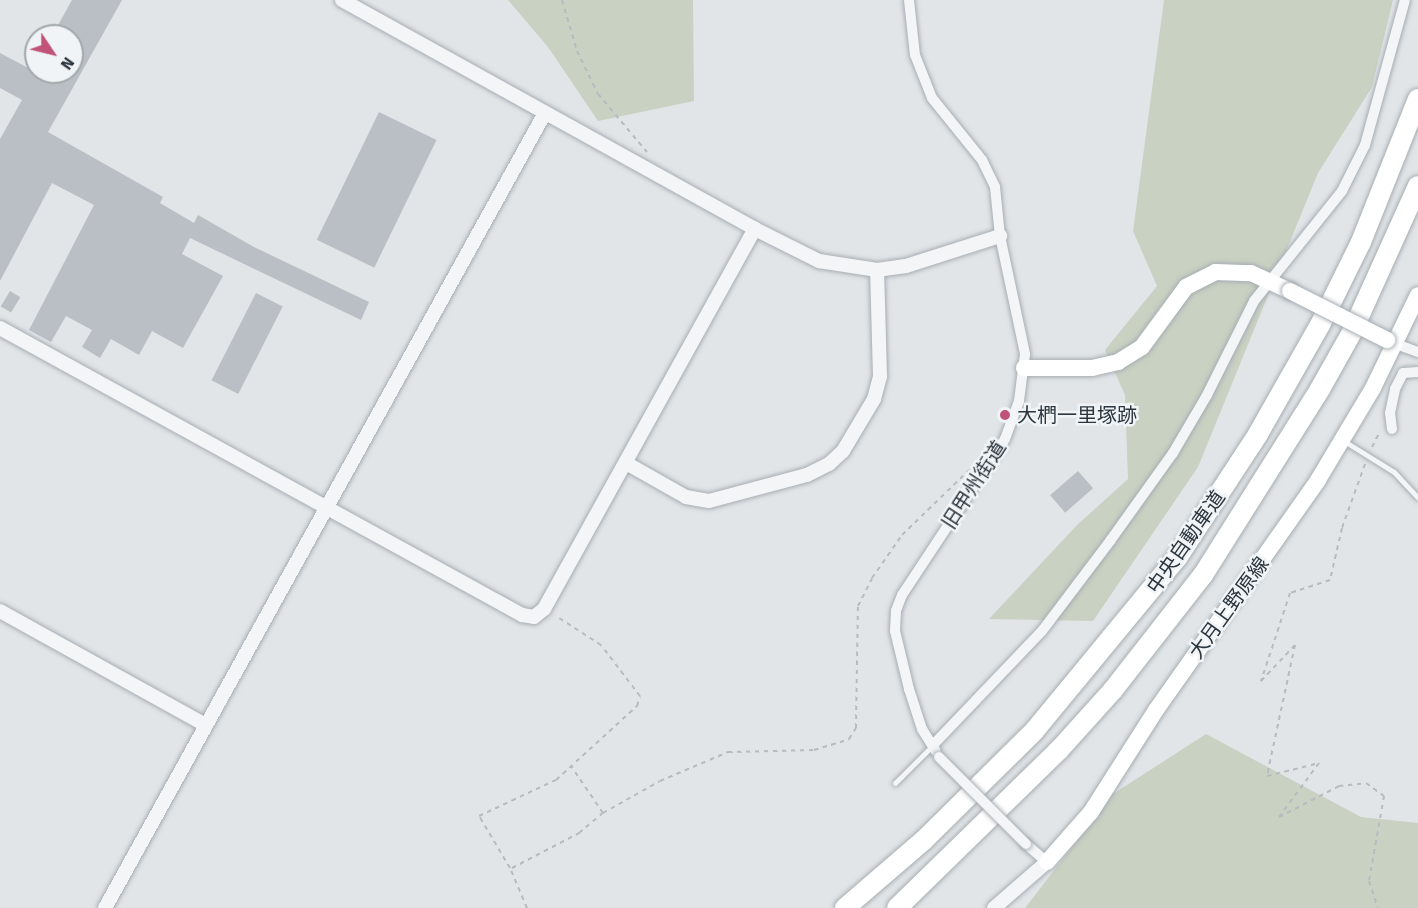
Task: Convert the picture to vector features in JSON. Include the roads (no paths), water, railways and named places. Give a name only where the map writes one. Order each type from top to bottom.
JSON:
[{"type":"highway","name":"中央自動車道","points":[[845,908],[924,840],[1035,730],[1177,558],[1258,434],[1315,334],[1361,242],[1418,99]]},
{"type":"highway","name":"中央自動車道","points":[[897,908],[1059,750],[1128,672],[1203,574],[1320,389],[1384,264],[1418,186]]},
{"type":"main road","points":[[1024,368],[1092,368],[1118,362],[1142,347],[1195,280],[1227,270],[1269,279],[1392,342]]},
{"type":"main road","name":"大月上野原線","points":[[1047,862],[1110,784],[1156,710],[1271,550],[1342,440],[1392,342],[1416,303]]},
{"type":"street","points":[[342,0],[755,229],[819,261],[877,270],[906,266],[1000,236]]},
{"type":"street","name":"旧甲州街道","points":[[909,0],[921,75],[944,118],[990,174],[999,206],[1000,236],[1024,354],[1024,368],[1013,418],[992,461],[902,596],[896,611],[895,631],[906,678],[922,729],[939,757],[1047,862]]},
{"type":"street","points":[[933,745],[1042,631],[1110,541],[1173,453],[1269,279],[1351,176],[1365,145],[1405,0]]},
{"type":"street","points":[[105,908],[545,113]]},
{"type":"street","points":[[0,328],[522,615],[534,617],[544,609],[755,229]]},
{"type":"street","points":[[626,463],[686,497],[709,501],[807,475],[830,464],[843,451],[868,410],[880,376],[877,270]]},
{"type":"street","points":[[1392,342],[1418,352]]},
{"type":"street","points":[[1392,429],[1390,413],[1403,373],[1418,372]]},
{"type":"street","points":[[0,611],[206,725]]},
{"type":"street","points":[[994,908],[1047,862]]},
{"type":"lane","points":[[1342,440],[1394,471],[1418,498]]},
{"type":"lane","points":[[895,783],[933,745]]},
{"type":"place","name":"大椚一里塚跡","points":[[1005,415]]}]
